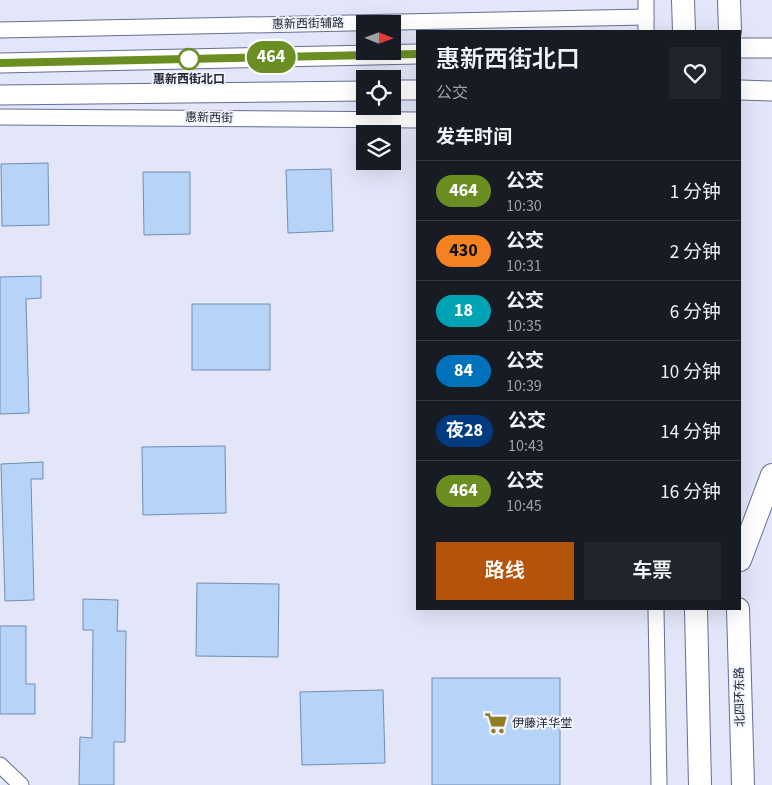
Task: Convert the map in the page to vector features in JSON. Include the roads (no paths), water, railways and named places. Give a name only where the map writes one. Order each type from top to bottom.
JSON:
[{"type":"highway","points":[[683,0],[684,30]]},
{"type":"highway","points":[[729,0],[730,30]]},
{"type":"highway","points":[[741,557],[772,475]]},
{"type":"highway","points":[[696,610],[700,785]]},
{"type":"highway","name":"北四环东路","points":[[738,610],[743,785]]},
{"type":"main road","points":[[741,48],[772,48]]},
{"type":"main road","points":[[0,63],[416,54]]},
{"type":"main road","name":"惠新西街","points":[[0,95],[356,90]]},
{"type":"main road","points":[[401,90],[416,90]]},
{"type":"main road","points":[[741,90],[772,91]]},
{"type":"street","points":[[646,0],[646,24]]},
{"type":"street","points":[[539,20],[550,30]]},
{"type":"street","name":"惠新西街辅路","points":[[0,30],[539,20],[646,24]]},
{"type":"street","name":"惠新西街","points":[[0,117],[416,120]]},
{"type":"street","points":[[656,610],[658,785]]},
{"type":"street","points":[[0,765],[21,785]]},
{"type":"place","name":"惠新西街北口","points":[[189,59]]},
{"type":"place","name":"伊藤洋华堂","points":[[496,723]]}]
